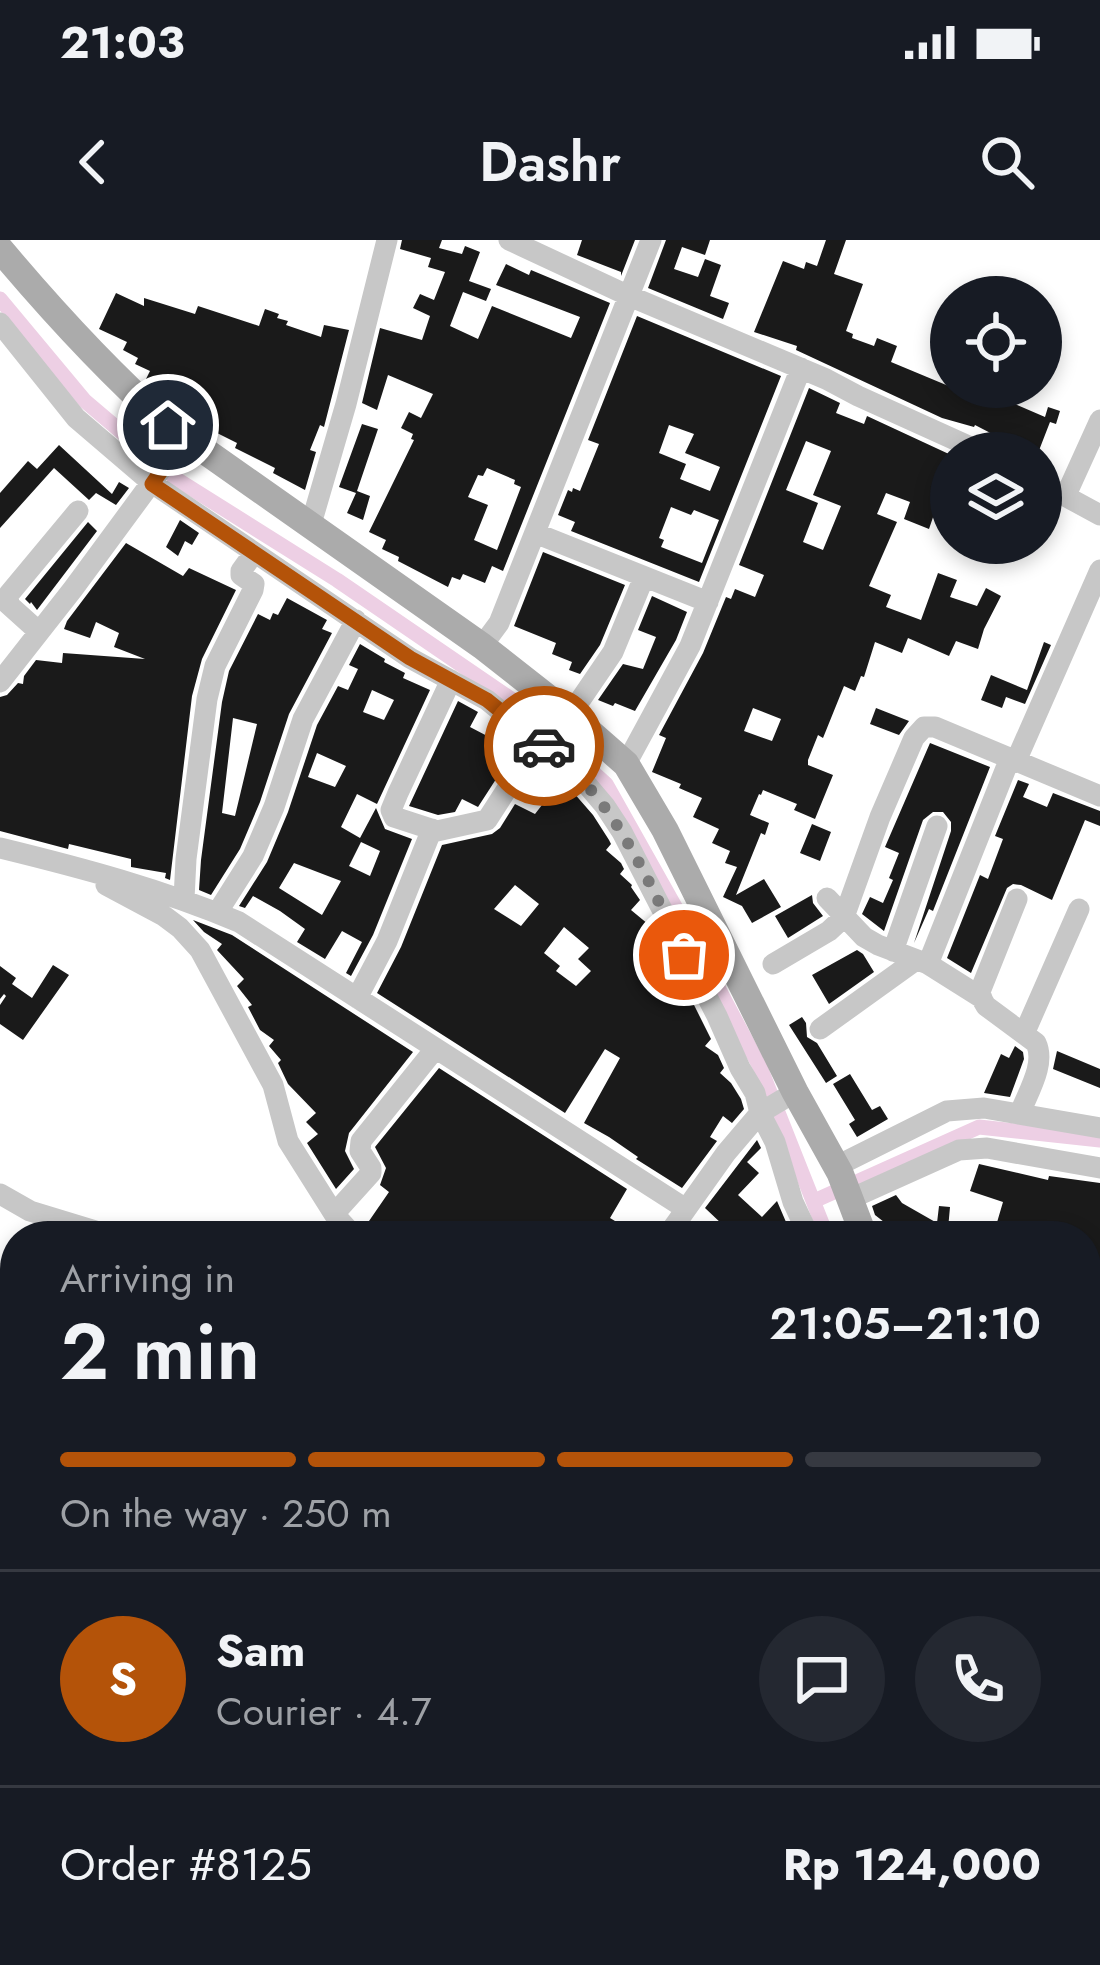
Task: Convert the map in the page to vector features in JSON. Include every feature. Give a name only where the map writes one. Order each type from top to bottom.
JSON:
[{"type":"main road","points":[[0,249],[62,322],[126,387],[185,437],[482,646],[626,764],[665,830],[776,1103],[844,1183],[858,1221]]},
{"type":"street","points":[[310,524],[387,240]]},
{"type":"street","points":[[508,240],[939,432]]},
{"type":"street","points":[[482,646],[499,622],[651,240]]},
{"type":"street","points":[[0,323],[76,418],[254,553],[410,658],[487,700],[577,773],[622,832],[755,1093],[776,1103]]},
{"type":"street","points":[[626,764],[690,646],[801,368]]},
{"type":"street","points":[[1066,496],[1100,420]]},
{"type":"street","points":[[0,682],[185,437]]},
{"type":"street","points":[[1062,494],[1100,515]]},
{"type":"street","points":[[38,632],[8,604],[9,594],[78,511]]},
{"type":"street","points":[[535,533],[708,602]]},
{"type":"street","points":[[184,899],[207,699],[215,666],[253,590],[254,584],[241,571],[254,553]]},
{"type":"street","points":[[820,1029],[922,962],[1100,569]]},
{"type":"street","points":[[570,715],[613,652],[644,577]]},
{"type":"street","points":[[217,913],[253,856],[303,719],[356,620]]},
{"type":"street","points":[[451,680],[391,810],[394,817],[437,831],[487,820],[538,741]]},
{"type":"street","points":[[773,964],[844,917],[880,817],[920,730],[935,728],[1100,796]]},
{"type":"street","points":[[893,951],[938,826]]},
{"type":"street","points":[[358,998],[387,941],[432,829]]},
{"type":"street","points":[[0,848],[91,870],[184,899],[238,922],[686,1209]]},
{"type":"street","points":[[91,870],[99,881],[164,916],[200,950],[273,1085],[288,1141],[340,1221]]},
{"type":"street","points":[[827,898],[863,937],[922,962],[982,998]]},
{"type":"street","points":[[1017,898],[980,988],[986,1006],[1036,1042],[1041,1051],[1020,1113]]},
{"type":"street","points":[[1024,1034],[1078,909]]},
{"type":"street","points":[[334,1214],[371,1173],[360,1151],[361,1141],[435,1048]]},
{"type":"street","points":[[678,1221],[726,1153],[776,1103]]},
{"type":"street","points":[[776,1103],[776,1142],[802,1221]]},
{"type":"street","points":[[844,1183],[947,1111],[984,1108],[1100,1128]]},
{"type":"street","points":[[844,1183],[959,1150],[987,1148],[1100,1168]]},
{"type":"street","points":[[0,1194],[30,1211],[63,1221]]},
{"type":"building","points":[[402,240],[442,240],[439,248],[462,254],[465,246],[480,252],[469,281],[491,289],[486,301],[463,292],[450,326],[478,339],[492,306],[571,338],[580,317],[496,285],[506,264],[610,303],[503,571],[492,566],[485,583],[463,574],[460,580],[452,577],[448,587],[398,561],[399,557],[382,549],[386,540],[369,532],[414,440],[413,434],[401,428],[409,412],[421,418],[433,394],[388,375],[377,410],[362,403],[380,328],[422,340],[430,316],[413,308],[420,294],[434,300],[445,272],[428,267],[431,258],[400,249]],"holes":[[[487,468],[521,487],[497,550],[474,540],[488,505],[468,497],[478,475],[483,476]]]},
{"type":"building","points":[[582,240],[635,240],[621,276],[621,272],[577,255]]},
{"type":"building","points":[[666,240],[710,240],[705,255],[682,247],[674,269],[698,277],[705,259],[721,265],[710,296],[729,303],[723,319],[648,288]]},
{"type":"building","points":[[826,240],[846,240],[834,274],[863,284],[846,331],[874,346],[877,338],[897,346],[891,362],[930,378],[930,408],[1024,408],[1045,417],[1051,408],[1060,411],[1056,424],[1050,422],[1046,432],[988,432],[942,418],[796,350],[797,346],[754,332],[783,261],[804,269],[806,262],[817,266]]},
{"type":"building","points":[[116,293],[144,306],[144,298],[195,314],[198,306],[259,326],[265,309],[279,314],[277,318],[288,321],[286,325],[321,337],[324,325],[349,330],[324,427],[320,425],[310,450],[316,452],[305,490],[162,396],[166,388],[146,379],[150,371],[135,364],[138,358],[123,350],[127,342],[99,329]]},
{"type":"building","points":[[637,316],[781,376],[699,582],[571,531],[575,522],[558,515],[568,490],[580,491],[599,444],[588,440]],"holes":[[[669,425],[694,434],[685,453],[720,467],[710,491],[680,479],[686,464],[659,453]],[[671,507],[719,520],[702,563],[661,547],[664,540],[659,538]]]},
{"type":"building","points":[[809,388],[840,403],[836,413],[864,424],[867,416],[930,445],[929,529],[904,519],[910,502],[886,493],[877,514],[897,522],[869,586],[891,595],[886,607],[921,620],[938,573],[957,580],[950,597],[977,606],[986,588],[1001,596],[978,649],[956,641],[949,656],[908,638],[902,653],[875,642],[864,677],[855,691],[844,686],[823,738],[818,735],[808,760],[808,765],[833,775],[815,819],[794,810],[797,804],[763,790],[759,794],[750,815],[769,823],[736,895],[764,879],[781,907],[752,923],[742,906],[723,897],[737,867],[725,863],[730,851],[712,843],[719,829],[693,817],[702,798],[652,772],[666,738],[659,735],[703,653],[726,597],[731,599],[735,589],[755,597],[764,575],[739,565]],"holes":[[[806,441],[831,451],[813,495],[841,506],[823,550],[803,542],[818,503],[786,490]],[[753,708],[781,719],[772,741],[744,731]]]},
{"type":"building","points":[[362,424],[378,429],[357,491],[370,496],[363,520],[347,513],[356,493],[339,487]]},
{"type":"building","points":[[59,445],[112,494],[119,482],[129,488],[116,505],[96,493],[89,500],[54,468],[0,528],[0,493],[28,461],[37,469]]},
{"type":"building","points":[[180,520],[199,533],[192,545],[185,541],[178,556],[166,547]]},
{"type":"building","points":[[88,522],[97,531],[37,610],[25,599]]},
{"type":"building","points":[[126,543],[183,576],[189,568],[236,590],[202,659],[192,696],[170,880],[166,873],[131,867],[131,859],[0,831],[0,697],[23,684],[36,660],[62,663],[63,653],[145,659],[114,647],[119,633],[96,622],[90,638],[64,629]]},
{"type":"building","points":[[543,552],[625,585],[600,645],[580,674],[569,670],[572,662],[552,654],[556,643],[514,626]]},
{"type":"building","points":[[652,596],[687,612],[676,640],[635,711],[598,700],[623,664],[643,669],[656,637],[638,630]]},
{"type":"building","points":[[287,598],[327,620],[322,629],[332,633],[289,714],[240,849],[211,895],[199,890],[201,860],[229,671],[258,614],[270,620],[273,613],[278,615]],"holes":[[[233,718],[257,724],[235,816],[222,813]]]},
{"type":"building","points":[[1044,642],[1051,645],[1025,704],[1006,697],[1002,708],[981,700],[991,675],[1027,690]]},
{"type":"building","points":[[360,644],[405,673],[403,678],[430,690],[377,804],[357,794],[341,827],[360,838],[376,808],[385,829],[412,839],[351,976],[346,973],[362,942],[342,931],[325,959],[297,942],[305,929],[280,911],[253,896],[245,908],[239,906],[267,862],[317,725],[338,686],[348,690],[358,669],[349,665]],"holes":[[[372,690],[394,700],[384,720],[363,712]],[[317,753],[346,766],[335,787],[308,777]],[[361,842],[380,851],[370,876],[349,866]],[[294,863],[341,881],[322,915],[279,888]]]},
{"type":"building","points":[[458,701],[478,712],[470,727],[491,738],[487,748],[509,759],[478,807],[462,799],[455,812],[438,815],[409,806]]},
{"type":"building","points":[[876,708],[909,721],[899,735],[870,724]]},
{"type":"building","points":[[930,743],[990,767],[933,911],[929,909],[914,943],[951,831],[943,812],[933,812],[923,820],[884,931],[862,914],[870,897],[883,903],[893,880],[889,878],[899,853],[885,847]]},
{"type":"building","points":[[541,763],[593,815],[611,844],[606,850],[621,863],[620,874],[640,900],[631,910],[654,929],[651,933],[664,945],[711,1039],[705,1046],[718,1055],[724,1068],[720,1073],[741,1099],[744,1109],[732,1123],[723,1116],[710,1137],[717,1141],[682,1188],[584,1123],[620,1058],[605,1049],[565,1113],[377,993],[442,845],[492,834],[515,804],[535,814],[556,787],[533,776]],"holes":[[[515,885],[539,904],[521,926],[494,909]],[[564,927],[589,948],[578,959],[591,971],[576,986],[556,971],[560,966],[544,953]]]},
{"type":"building","points":[[1018,780],[1029,784],[1023,797],[1047,807],[1053,793],[1100,811],[1100,826],[1085,820],[1052,900],[1021,885],[1007,888],[971,973],[947,958],[980,875],[988,879],[1003,839],[995,836]]},
{"type":"building","points":[[812,824],[831,832],[820,861],[800,853]]},
{"type":"building","points":[[812,895],[823,916],[788,938],[775,916]]},
{"type":"building","points":[[193,920],[232,935],[413,1052],[349,1133],[345,1151],[354,1169],[336,1189],[307,1143],[318,1134],[306,1122],[316,1113],[288,1084],[278,1063],[281,1060],[269,1046],[274,1040],[260,1030],[248,1007],[252,1005],[237,986],[244,979],[217,950],[222,944]]},
{"type":"building","points":[[857,950],[874,972],[829,1004],[812,975]]},
{"type":"building","points":[[53,965],[69,975],[23,1040],[0,1024],[0,1005],[6,996],[0,999],[0,966],[16,978],[12,984],[32,998]]},
{"type":"building","points":[[802,1017],[807,1037],[817,1043],[837,1076],[826,1083],[789,1025]]},
{"type":"building","points":[[1015,1046],[1024,1059],[1010,1097],[984,1093],[1001,1054],[1009,1058]]},
{"type":"building","points":[[1057,1051],[1100,1069],[1100,1088],[1053,1069]]},
{"type":"building","points":[[439,1068],[627,1189],[610,1218],[615,1221],[369,1221],[389,1192],[380,1185],[386,1168],[375,1147]]},
{"type":"building","points":[[850,1074],[872,1110],[880,1106],[888,1119],[857,1137],[849,1124],[855,1120],[833,1084]]},
{"type":"building","points":[[757,1140],[761,1148],[747,1162],[759,1173],[738,1195],[762,1217],[777,1201],[786,1221],[719,1221],[705,1208]]},
{"type":"building","points":[[979,1164],[1048,1180],[1049,1176],[1100,1183],[1100,1221],[997,1221],[1003,1202],[970,1191]]},
{"type":"building","points":[[896,1195],[934,1221],[883,1221],[872,1206]]},
{"type":"building","points":[[939,1206],[950,1207],[949,1221],[937,1221]]},
{"type":"waterway","points":[[0,299],[85,401],[178,480],[337,580],[514,701],[606,784],[760,1067],[821,1221]]},
{"type":"waterway","points":[[814,1201],[979,1127],[1100,1140]]},
{"type":"way so far","points":[[544,746],[577,773],[605,806],[684,955]]},
{"type":"route","points":[[168,425],[185,437],[152,484],[410,658],[487,700],[544,746]]}]
